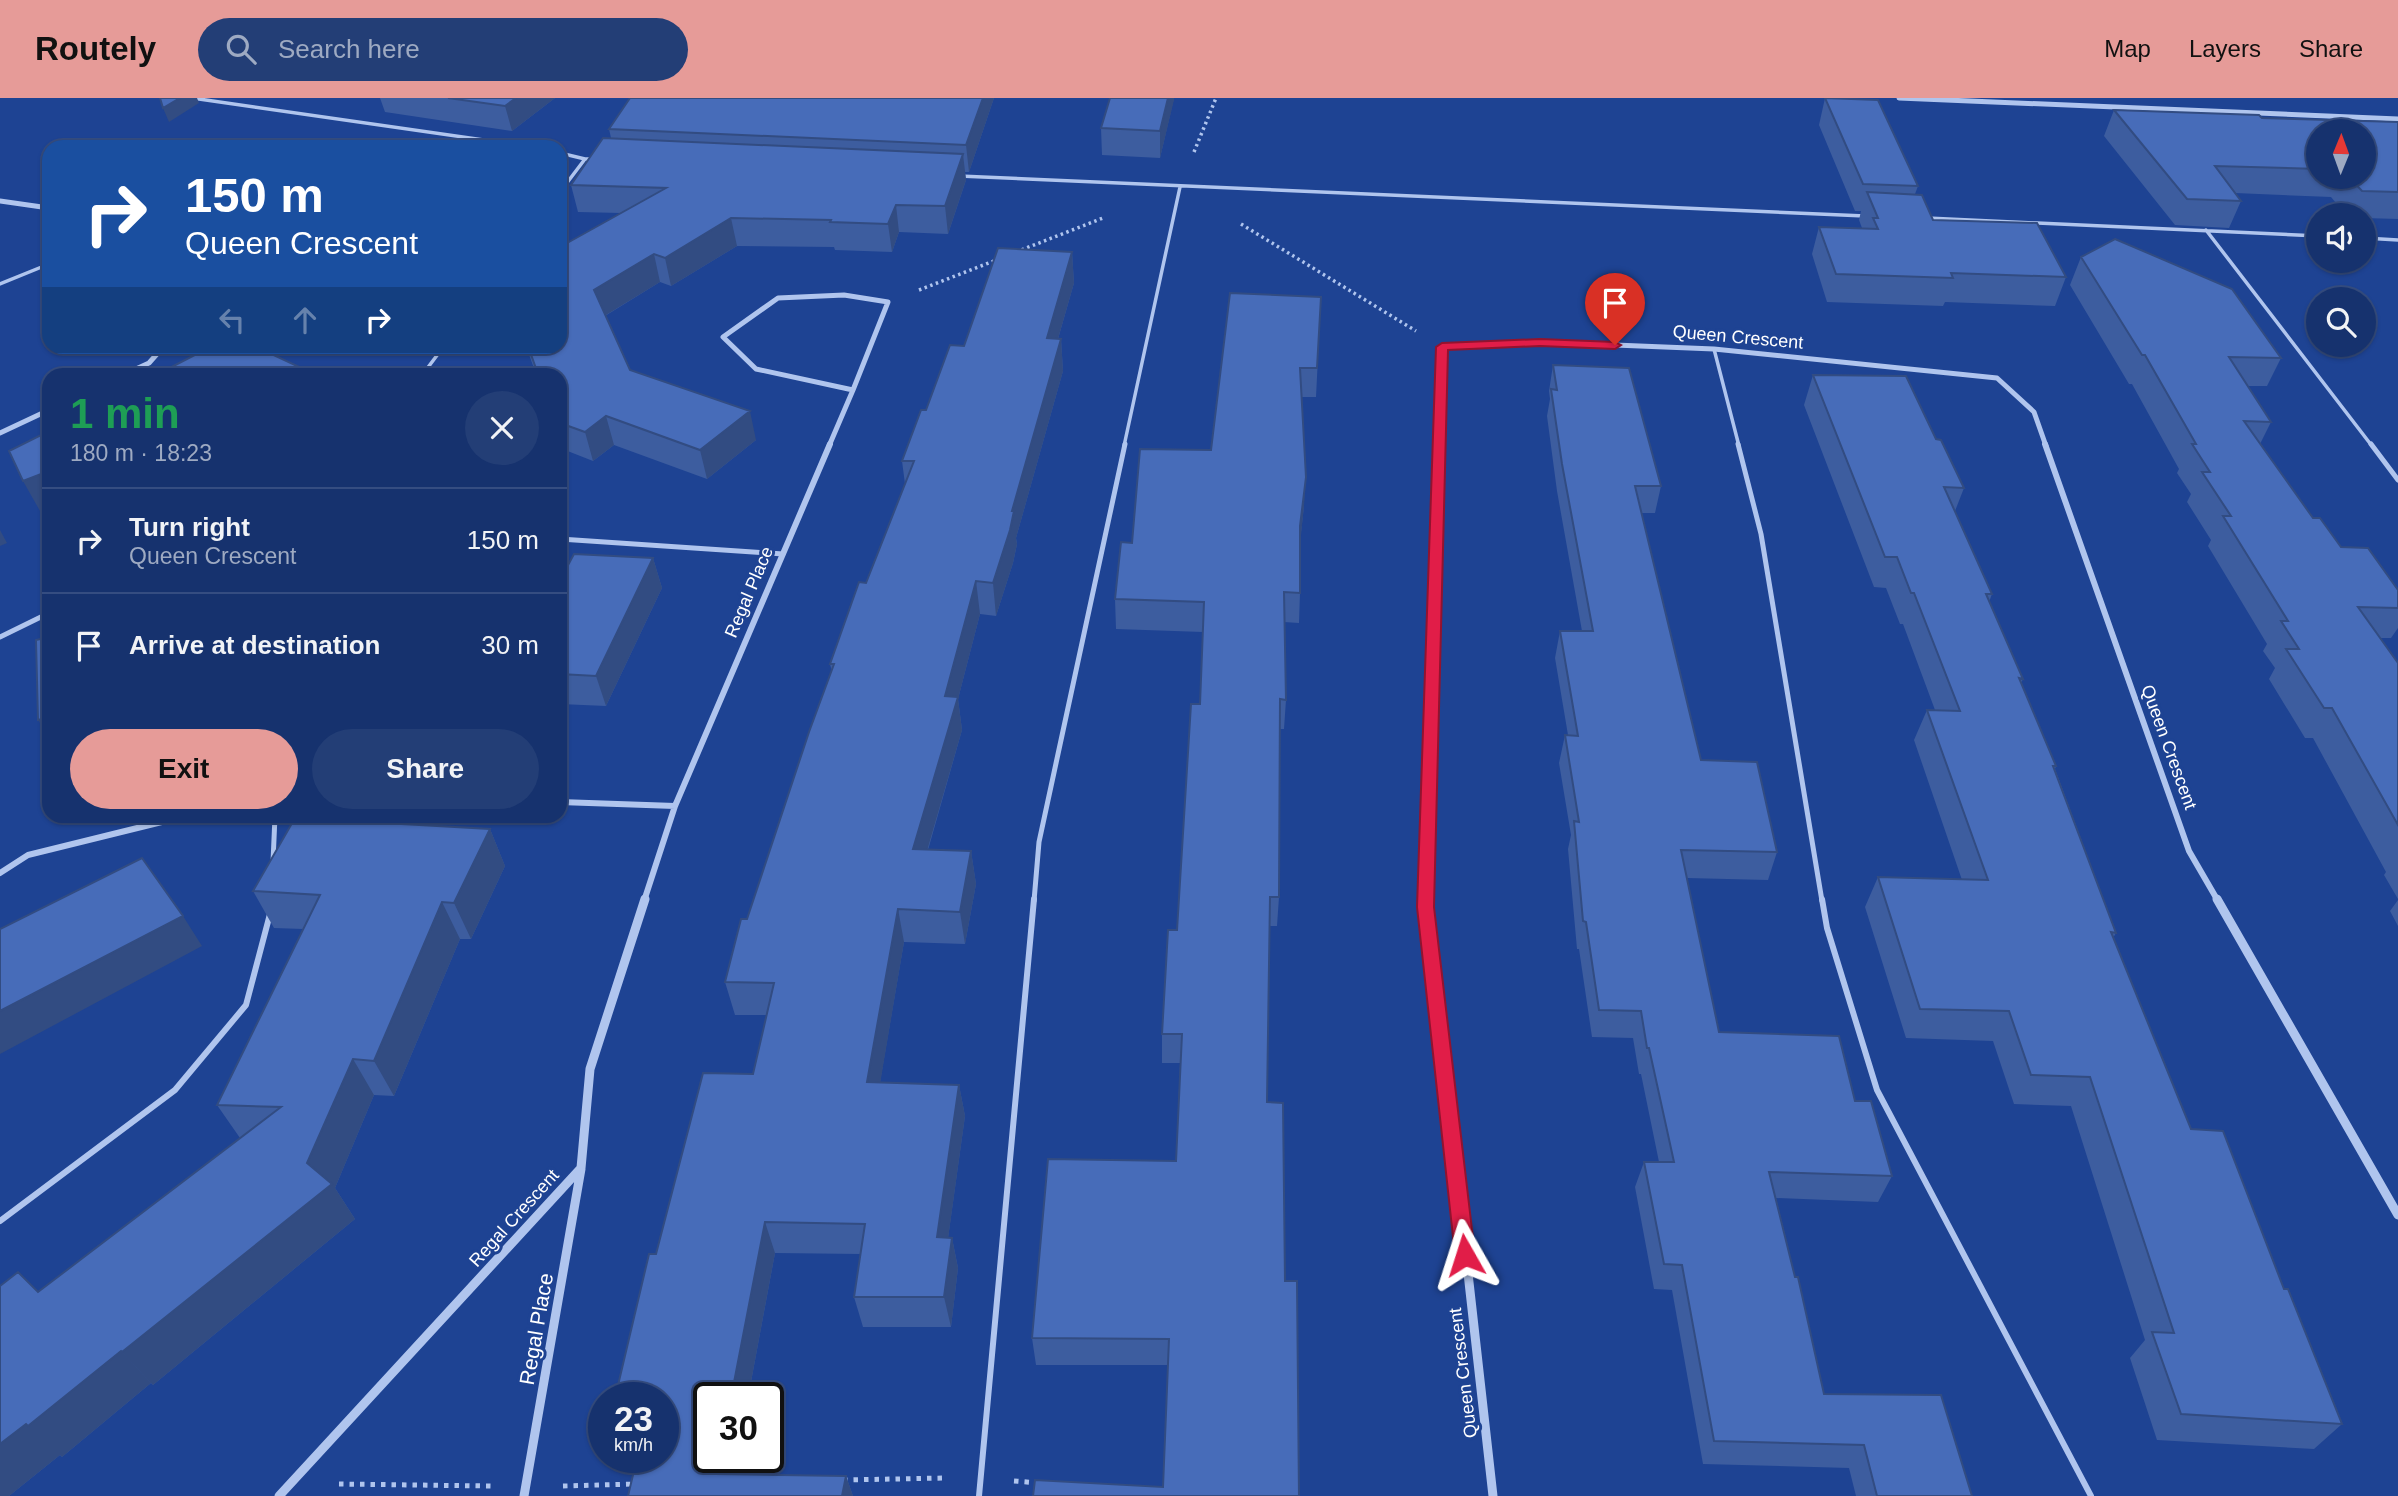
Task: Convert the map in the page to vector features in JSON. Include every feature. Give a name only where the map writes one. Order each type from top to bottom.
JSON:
[{"type":"street","points":[[1899,98],[2398,119]]},
{"type":"street","points":[[0,201],[42,207]]},
{"type":"street","points":[[853,390],[756,369],[723,337],[778,298],[844,295],[888,302]]},
{"type":"street","name":"Regal Place","points":[[675,806],[888,302]]},
{"type":"street","name":"Queen Crescent","points":[[1493,1496],[1426,907],[1442,347],[1540,342],[1714,349],[1997,378],[2034,412],[2189,851],[2398,1215]]},
{"type":"street","points":[[138,368],[149,363],[157,354]]},
{"type":"street","points":[[0,433],[42,413]]},
{"type":"street","points":[[567,802],[675,806]]},
{"type":"street","name":"Regal Crescent","points":[[279,1496],[581,1168],[590,1069],[675,806]]},
{"type":"street","points":[[0,873],[28,855],[158,823]]},
{"type":"street","name":"Regal Place","points":[[526,1491],[581,1168]]},
{"type":"lane","points":[[192,98],[483,140]]},
{"type":"lane","points":[[567,154],[585,159],[599,159]]},
{"type":"lane","points":[[567,183],[585,159]]},
{"type":"lane","points":[[958,176],[1874,216]]},
{"type":"lane","points":[[979,1496],[1039,842],[1180,187]]},
{"type":"lane","points":[[1915,218],[2306,235]]},
{"type":"lane","points":[[2206,230],[2398,480]]},
{"type":"lane","points":[[2376,239],[2398,240]]},
{"type":"lane","points":[[0,284],[42,267]]},
{"type":"lane","points":[[1714,349],[1761,534],[1826,928],[1877,1090],[2091,1496]]},
{"type":"lane","points":[[567,540],[783,554]]},
{"type":"lane","points":[[0,637],[42,616]]},
{"type":"lane","points":[[272,871],[275,823]]},
{"type":"lane","points":[[0,1221],[175,1090],[246,1005],[269,926],[270,912]]},
{"type":"path","points":[[1180,187],[1216,98]]},
{"type":"path","points":[[1015,252],[1104,217]]},
{"type":"path","points":[[1240,223],[1442,347]]},
{"type":"path","points":[[888,302],[1003,257]]},
{"type":"path","points":[[828,1481],[979,1478],[1045,1483]]},
{"type":"path","points":[[292,1483],[526,1491],[650,1484]]},
{"type":"building","points":[[160,98],[180,98],[163,108]]},
{"type":"building","points":[[448,98],[516,98],[505,106]]},
{"type":"building","points":[[630,98],[983,98],[966,145],[609,129]]},
{"type":"building","points":[[1110,98],[1168,98],[1160,131],[1101,128]]},
{"type":"building","points":[[1825,98],[1878,100],[1918,186],[1863,184]]},
{"type":"building","points":[[2114,110],[2306,119],[2306,169],[2215,166],[2241,201],[2187,199]]},
{"type":"building","points":[[2376,121],[2398,122],[2398,192],[2360,189],[2376,189]]},
{"type":"building","points":[[603,138],[963,154],[945,206],[896,205],[888,224],[731,218],[665,258],[654,254],[594,290],[630,370],[750,411],[700,450],[606,416],[585,432],[567,426],[567,368],[536,368],[531,354],[567,354],[567,243],[666,188],[571,185]]},
{"type":"building","points":[[1867,192],[1922,195],[1933,220],[2037,223],[2066,277],[1951,273],[1953,278],[1836,274],[1819,227],[1878,229],[1873,218],[1878,218]]},
{"type":"building","points":[[2115,239],[2232,289],[2281,358],[2229,357],[2271,422],[2244,421],[2313,518],[2320,518],[2341,547],[2368,548],[2398,590],[2398,608],[2358,607],[2398,663],[2398,825],[2332,708],[2324,708],[2286,649],[2299,649],[2281,621],[2288,621],[2223,516],[2231,516],[2202,472],[2210,472],[2192,444],[2196,444],[2145,355],[2142,355],[2081,257]]},
{"type":"building","points":[[998,248],[1072,252],[1047,338],[1061,339],[1012,511],[1010,530],[993,583],[976,581],[945,696],[958,697],[913,849],[971,851],[960,912],[898,909],[867,1082],[959,1085],[937,1237],[952,1238],[944,1297],[854,1297],[865,1224],[765,1222],[734,1382],[693,1382],[693,1473],[846,1476],[842,1496],[628,1496],[633,1473],[679,1473],[679,1382],[619,1382],[649,1254],[656,1254],[703,1073],[753,1074],[774,983],[725,982],[741,919],[747,919],[834,664],[830,664],[859,582],[866,583],[914,461],[902,461],[921,410],[926,410],[950,345],[964,346]]},
{"type":"building","points":[[1230,293],[1321,297],[1317,368],[1300,368],[1306,477],[1300,526],[1300,593],[1284,592],[1286,700],[1280,699],[1279,897],[1270,897],[1267,1102],[1283,1103],[1285,1281],[1297,1281],[1299,1496],[1033,1496],[1035,1480],[1163,1487],[1169,1339],[1032,1338],[1048,1159],[1176,1161],[1182,1034],[1162,1034],[1168,930],[1177,930],[1191,704],[1200,704],[1204,602],[1115,599],[1121,542],[1132,543],[1140,449],[1211,450]]},
{"type":"building","points":[[197,354],[271,354],[301,368],[170,368]]},
{"type":"building","points":[[1553,365],[1629,368],[1661,486],[1635,486],[1701,760],[1757,762],[1777,852],[1681,850],[1719,1032],[1839,1036],[1855,1101],[1871,1101],[1892,1176],[1769,1172],[1795,1277],[1798,1277],[1824,1394],[1941,1395],[1972,1496],[1877,1496],[1864,1445],[1714,1441],[1682,1265],[1664,1264],[1644,1162],[1674,1162],[1641,1011],[1599,1010],[1586,922],[1583,921],[1574,821],[1579,822],[1565,735],[1578,736],[1560,631],[1593,631],[1562,464],[1551,389],[1557,390]]},
{"type":"building","points":[[1813,375],[1906,376],[1936,439],[1941,440],[1964,488],[1944,487],[1992,594],[1986,594],[2023,679],[2019,678],[2056,766],[2053,766],[2116,933],[2111,932],[2191,1129],[2223,1131],[2284,1289],[2288,1289],[2342,1424],[2181,1414],[2152,1332],[2174,1333],[2090,1077],[2031,1075],[2009,1011],[1920,1009],[1878,877],[1988,880],[1927,710],[1960,711],[1914,593],[1911,593],[1897,557],[1885,557]]},
{"type":"building","points":[[42,434],[42,474],[23,481],[9,451]]},
{"type":"building","points":[[574,554],[653,558],[596,676],[567,674],[567,567]]},
{"type":"building","points":[[42,639],[42,719],[38,720],[36,640]]},
{"type":"building","points":[[292,823],[384,823],[490,829],[454,903],[442,902],[374,1061],[353,1059],[307,1163],[332,1184],[28,1426],[26,1424],[0,1444],[0,1286],[18,1272],[38,1292],[281,1107],[217,1105],[320,895],[253,891]]},
{"type":"building","points":[[142,858],[183,916],[0,1011],[0,929]]},
{"type":"route","points":[[1465,1255],[1426,907],[1442,347],[1540,342],[1615,345]]}]
